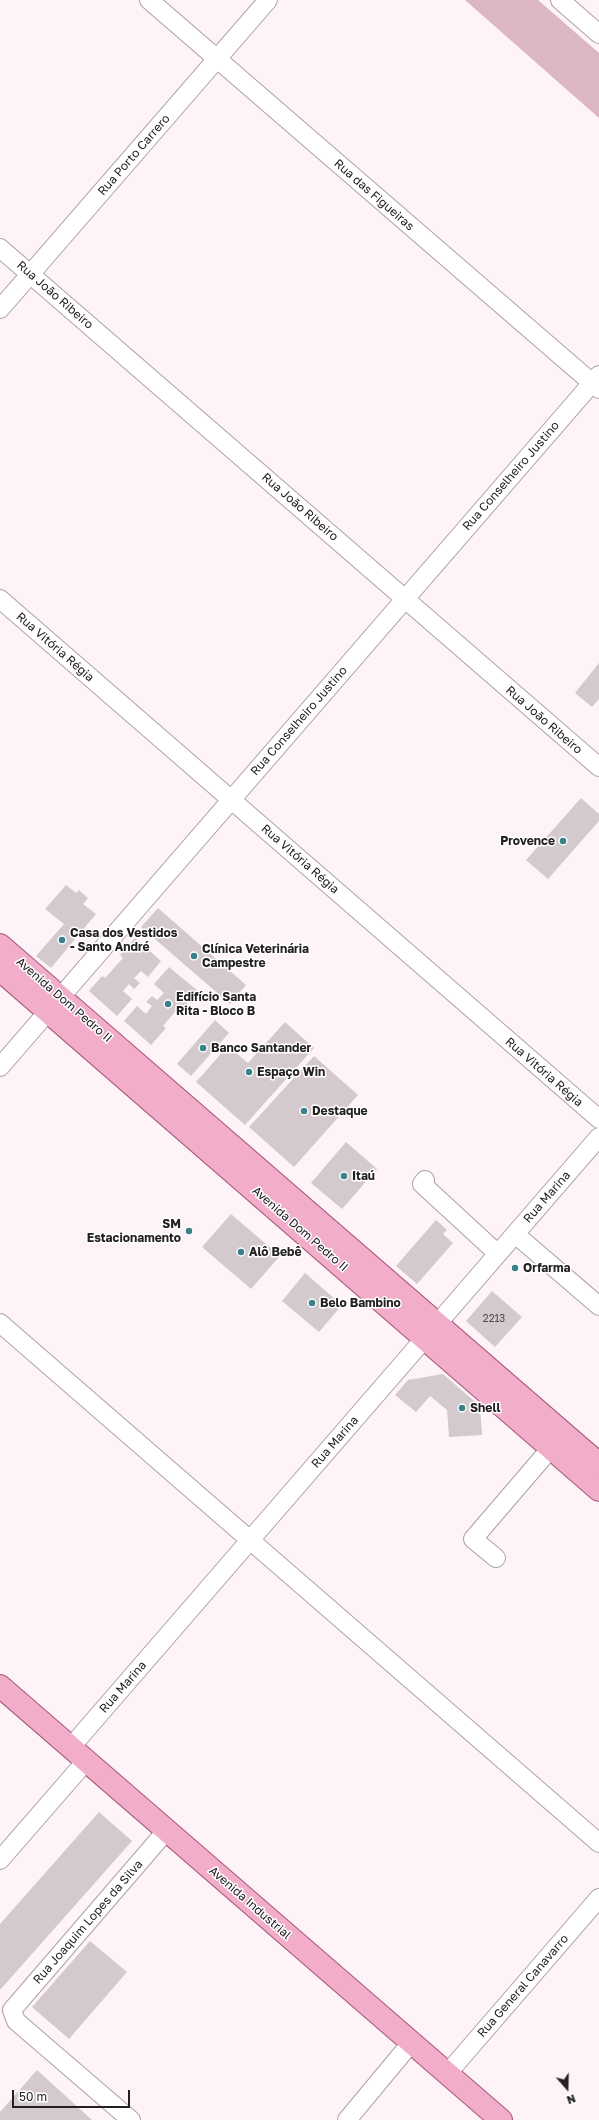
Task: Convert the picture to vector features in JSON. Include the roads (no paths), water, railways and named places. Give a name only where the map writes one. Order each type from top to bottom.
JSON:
[{"type":"main road","name":"Avenida Dom Pedro II","points":[[0,945],[54,1005],[432,1330],[599,1464]]},
{"type":"main road","name":"Avenida Dom Pedro II","points":[[0,970],[54,1005]]},
{"type":"main road","name":"Avenida Dom Pedro II","points":[[432,1330],[551,1448],[599,1490]]},
{"type":"main road","name":"Avenida Industrial","points":[[0,1686],[501,2120]]},
{"type":"street","name":"Rua das Figueiras","points":[[149,0],[597,382]]},
{"type":"street","name":"Rua Porto Carrero","points":[[0,309],[268,0]]},
{"type":"street","points":[[560,0],[599,34]]},
{"type":"street","name":"Rua João Ribeiro","points":[[0,248],[599,767]]},
{"type":"street","name":"Rua Conselheiro Justino","points":[[0,1068],[405,599],[597,382]]},
{"type":"street","name":"Rua Vitória Régia","points":[[0,599],[599,1120]]},
{"type":"street","name":"Rua Marina","points":[[0,1860],[79,1754],[250,1540],[599,1137]]},
{"type":"street","points":[[425,1180],[422,1184],[498,1254]]},
{"type":"street","points":[[515,1234],[599,1306]]},
{"type":"street","points":[[0,1323],[599,1843]]},
{"type":"street","points":[[496,1558],[473,1539],[551,1448]]},
{"type":"street","name":"Rua Joaquim Lopes da Silva","points":[[131,2120],[16,2022],[12,2014],[15,2006],[167,1830]]},
{"type":"street","name":"Rua General Canavarro","points":[[447,2074],[599,1898]]},
{"type":"street","points":[[347,2120],[411,2043]]},
{"type":"place","name":"Provence","points":[[563,841]]},
{"type":"place","name":"Casa dos Vestidos - Santo André","points":[[62,940]]},
{"type":"place","name":"Clínica Veterinária Campestre","points":[[194,956]]},
{"type":"place","name":"Edifício Santa Rita - Bloco B","points":[[168,1004]]},
{"type":"place","name":"Banco Santander","points":[[203,1048]]},
{"type":"place","name":"Espaço Win","points":[[249,1072]]},
{"type":"place","name":"Destaque","points":[[304,1111]]},
{"type":"place","name":"Itaú","points":[[344,1176]]},
{"type":"place","name":"SM Estacionamento","points":[[189,1231]]},
{"type":"place","name":"Alô Bebê","points":[[241,1252]]},
{"type":"place","name":"Orfarma","points":[[515,1268]]},
{"type":"place","name":"Belo Bambino","points":[[312,1303]]},
{"type":"place","name":"Shell","points":[[462,1408]]}]
